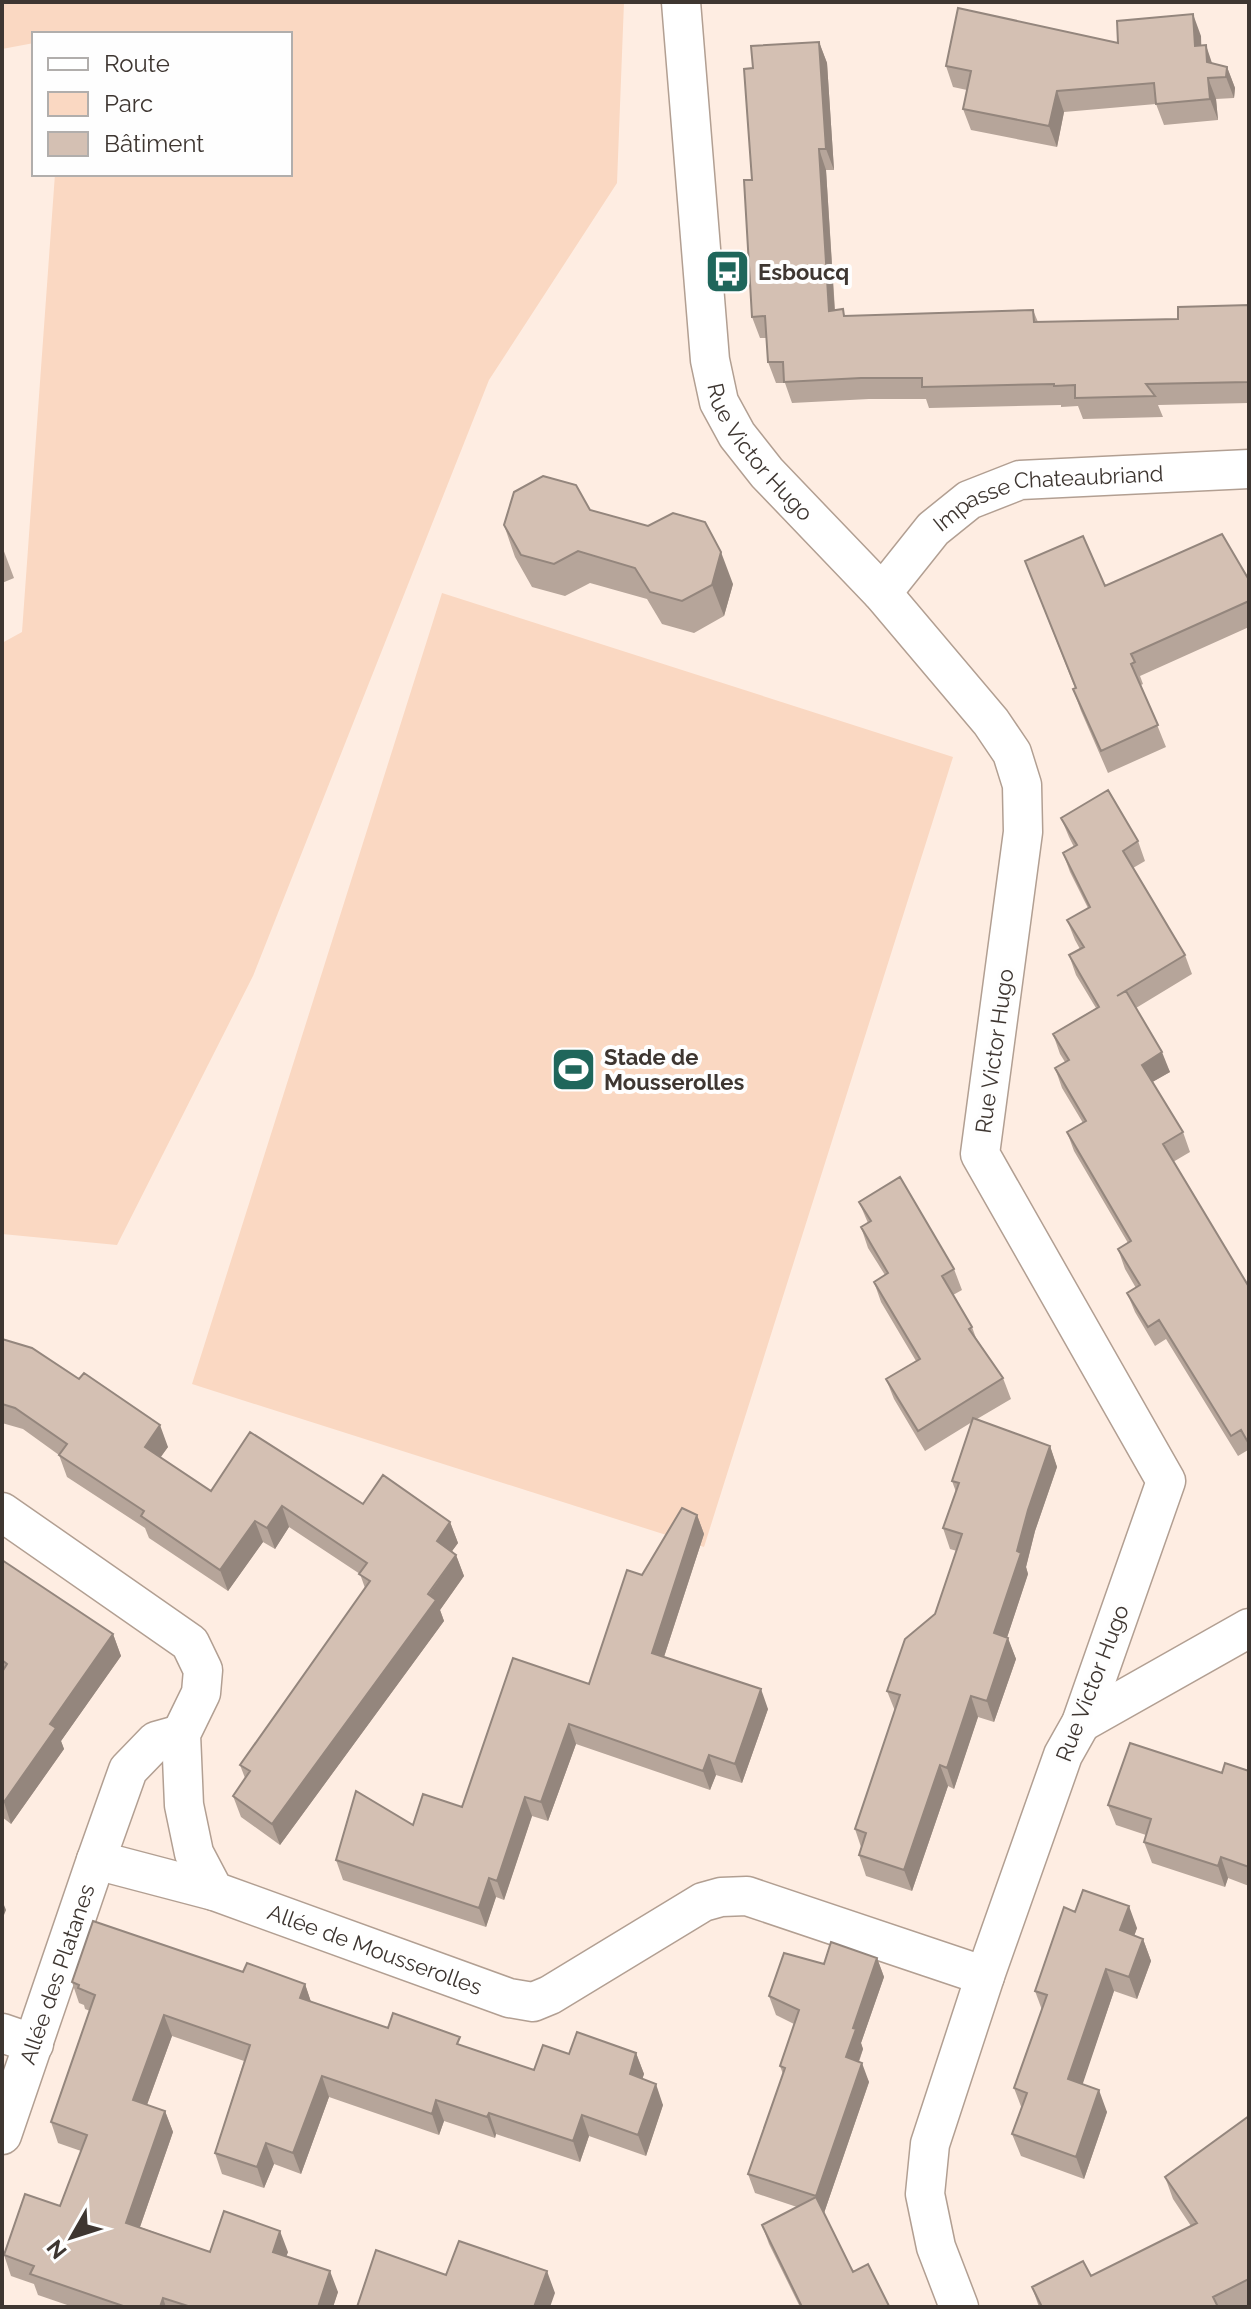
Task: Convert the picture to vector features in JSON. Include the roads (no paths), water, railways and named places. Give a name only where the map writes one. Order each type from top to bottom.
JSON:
[{"type":"street","name":"Rue Victor Hugo","points":[[681,2],[710,360],[719,402],[737,435],[767,473],[882,593],[991,722],[1012,753],[1022,785],[1023,832],[980,1154],[1166,1481],[1081,1723],[1063,1755],[930,2144],[925,2194],[936,2247],[959,2307]]},
{"type":"street","name":"Impasse Chateaubriand","points":[[882,593],[933,529],[969,500],[1020,480],[1249,469]]},
{"type":"street","points":[[2,1512],[190,1643],[203,1670],[201,1693],[181,1734],[184,1805],[194,1853],[214,1891]]},
{"type":"street","points":[[1081,1723],[1249,1628]]},
{"type":"street","name":"Allée des Platanes","points":[[2,2135],[18,2039],[96,1860],[128,1770],[156,1741],[181,1734]]},
{"type":"street","name":"Allée de Mousserolles","points":[[96,1860],[214,1891],[509,1998],[533,2002],[550,1995],[703,1902],[721,1897],[747,1896],[985,1976]]},
{"type":"place","name":"Esboucq","points":[[727,272]]},
{"type":"place","name":"Stade de Mousserolles","points":[[573,1070]]}]
